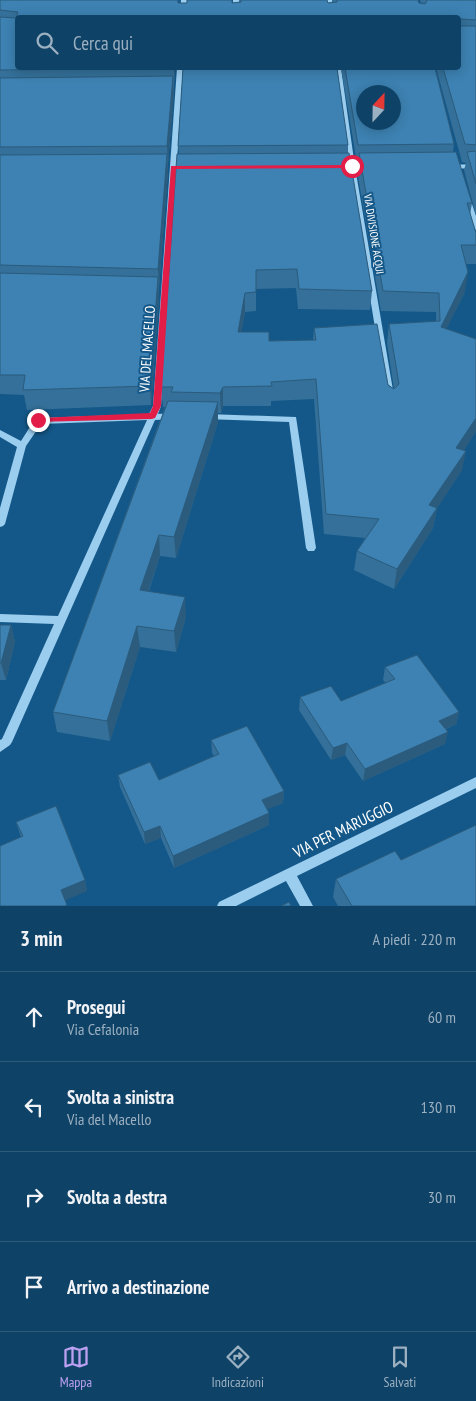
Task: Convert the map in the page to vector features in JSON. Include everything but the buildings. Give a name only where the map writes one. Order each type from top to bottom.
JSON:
[{"type":"street","points":[[183,15],[184,0]]},
{"type":"street","points":[[236,0],[236,15]]},
{"type":"street","points":[[329,0],[331,15]]},
{"type":"street","name":"VIA DEL MACELLO","points":[[0,747],[6,742],[157,406],[180,70]]},
{"type":"street","name":"VIA DIVISIONE ACQUI","points":[[338,70],[391,404]]},
{"type":"street","points":[[168,90],[178,90]]},
{"type":"street","points":[[456,158],[460,175]]},
{"type":"street","points":[[342,167],[362,166]]},
{"type":"street","points":[[439,166],[476,166]]},
{"type":"street","points":[[163,168],[183,168]]},
{"type":"street","points":[[466,193],[476,228]]},
{"type":"street","points":[[154,291],[164,292]]},
{"type":"street","points":[[0,524],[22,446],[38,420],[181,416]]},
{"type":"street","points":[[199,417],[293,419],[311,548]]},
{"type":"street","points":[[0,433],[22,446]]},
{"type":"street","points":[[0,618],[61,620]]},
{"type":"street","name":"VIA PER MARUGGIO","points":[[223,906],[476,782]]},
{"type":"street","points":[[288,874],[307,906]]},
{"type":"route","points":[[38,420],[152,416],[157,406],[173,168],[352,166]]}]
